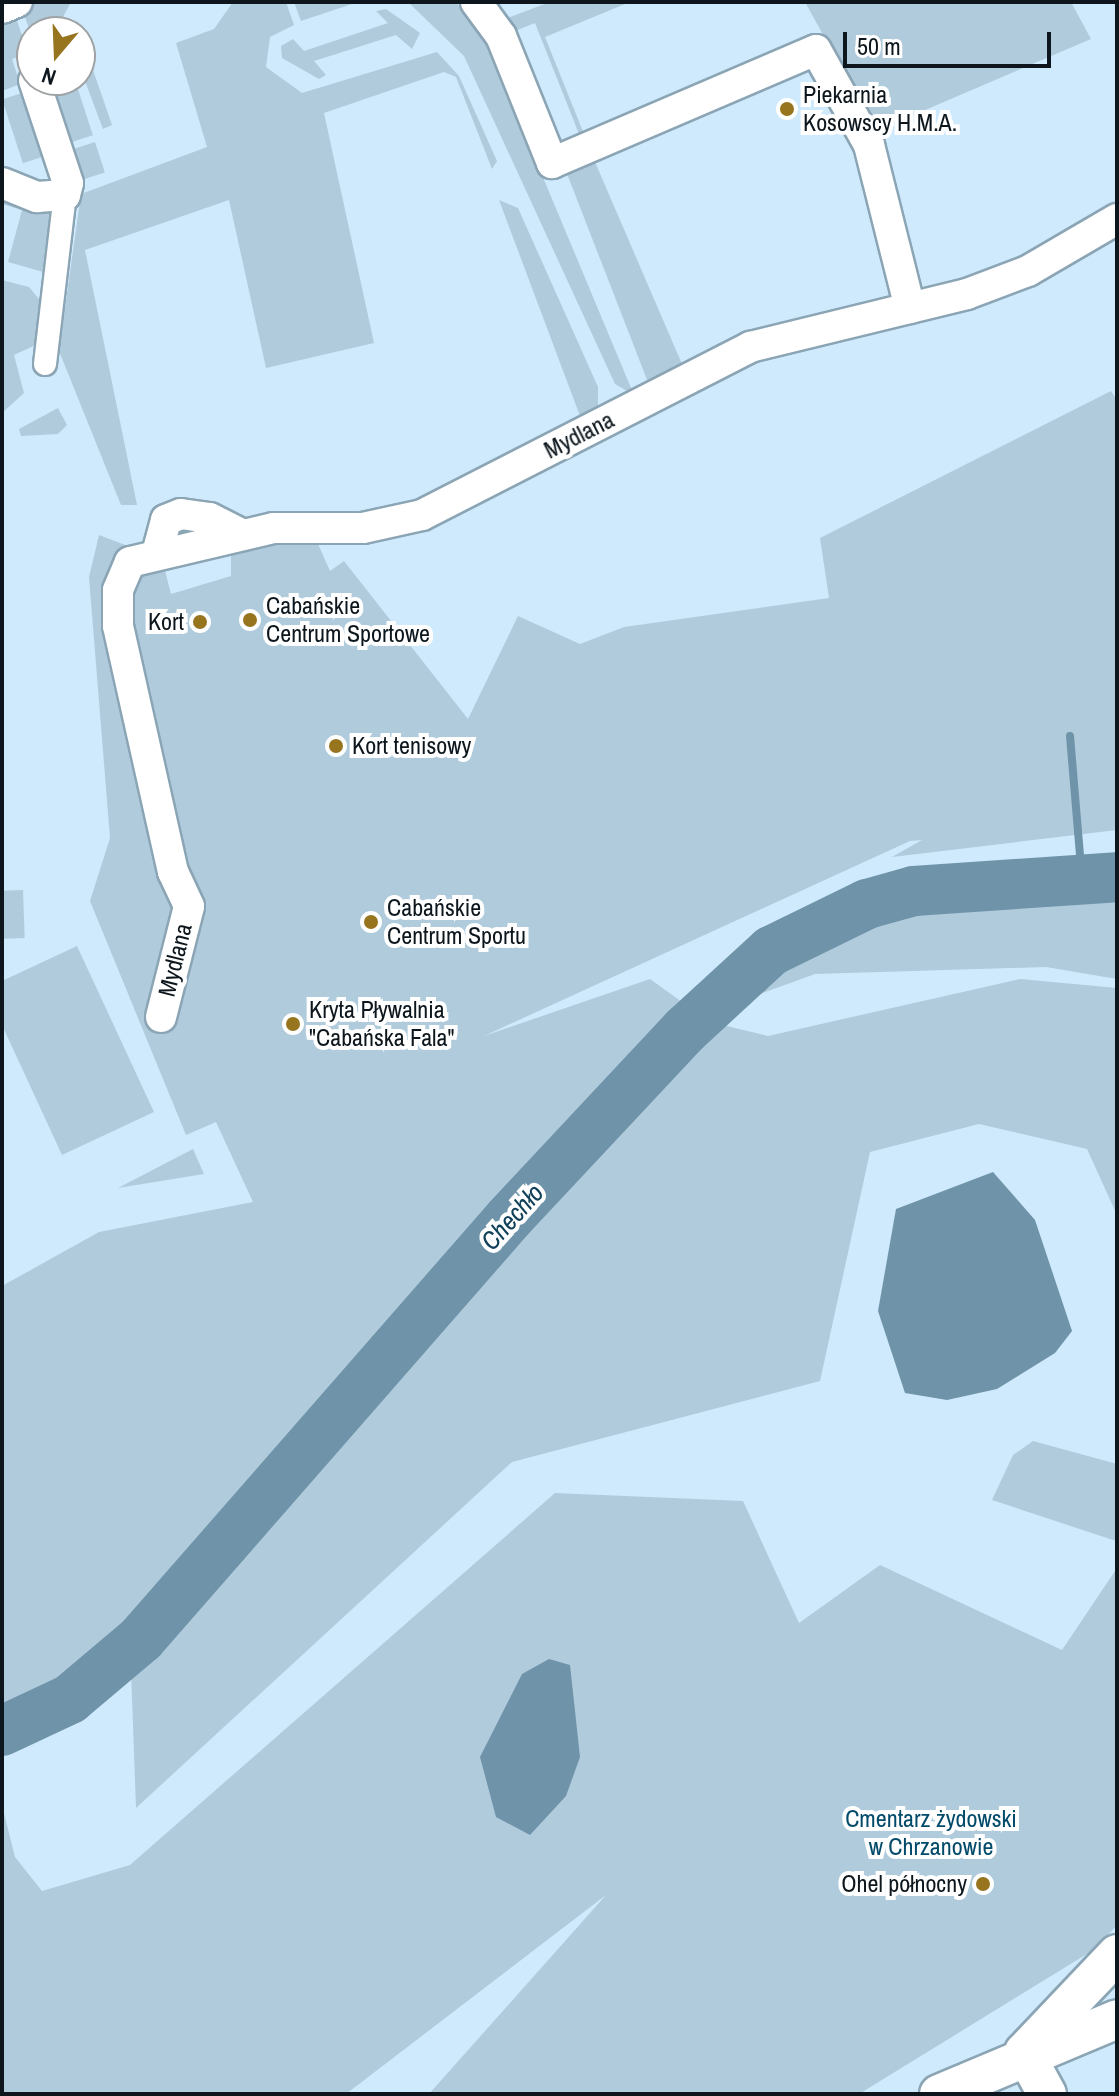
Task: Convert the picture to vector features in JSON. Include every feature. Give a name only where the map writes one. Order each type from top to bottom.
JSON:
[{"type":"street","points":[[2,8],[17,2]]},
{"type":"street","points":[[476,2],[501,36],[552,163],[816,50],[869,145],[910,308]]},
{"type":"street","points":[[39,96],[68,183],[45,364]]},
{"type":"street","points":[[2,183],[37,197],[65,195]]},
{"type":"street","name":"Mydlana","points":[[161,1017],[189,906],[173,872],[118,626],[118,590],[130,562],[158,550],[166,520],[181,514],[210,518],[243,535],[363,528],[422,515],[750,347],[910,308],[1028,271],[1117,219]]},
{"type":"street","points":[[1024,2052],[1117,1954]]},
{"type":"street","points":[[939,2094],[1024,2052],[1081,2038],[1117,2019]]},
{"type":"street","points":[[1024,2052],[1047,2094]]},
{"type":"green space","points":[[31,2],[71,2],[64,16],[25,16],[21,6]]},
{"type":"green space","points":[[233,2],[286,2],[294,25],[270,37],[266,67],[302,93],[437,52],[459,76],[497,161],[492,169],[456,77],[444,72],[324,113],[374,343],[266,368],[229,200],[85,250],[137,505],[121,505],[59,351],[81,194],[207,147],[176,43],[214,29]]},
{"type":"green space","points":[[294,2],[358,2],[301,21]]},
{"type":"green space","points":[[408,2],[456,2],[486,41],[634,395],[615,384],[464,56]]},
{"type":"green space","points":[[550,2],[630,2],[545,37],[588,144],[553,145],[579,134],[535,23],[515,31],[507,18]]},
{"type":"green space","points":[[805,2],[1071,2],[1091,39],[876,131]]},
{"type":"green space","points":[[13,9],[16,18],[16,58],[12,59],[16,86],[2,91],[2,13]]},
{"type":"green space","points":[[386,9],[420,33],[412,49],[396,35],[314,61],[326,75],[319,79],[282,58],[281,46],[293,39],[304,51],[388,23],[376,11]]},
{"type":"green space","points":[[96,79],[112,125],[103,129],[91,96],[96,96]]},
{"type":"green space","points":[[16,95],[26,96],[46,156],[23,163],[2,99]]},
{"type":"green space","points":[[48,96],[80,96],[93,135],[63,145]]},
{"type":"green space","points":[[95,142],[105,172],[78,181],[68,151]]},
{"type":"green space","points":[[592,155],[685,371],[651,390],[564,166]]},
{"type":"green space","points":[[4,198],[54,213],[47,273],[8,262],[22,210],[2,204]]},
{"type":"green space","points":[[499,200],[518,208],[598,387],[598,412],[583,424]]},
{"type":"green space","points":[[2,280],[29,287],[44,305],[40,343],[14,355],[24,393],[2,413]]},
{"type":"green space","points":[[1111,391],[1117,400],[1117,830],[892,857],[922,840],[910,841],[484,1036],[650,979],[682,1002],[145,1611],[69,1684],[2,1715],[2,1286],[99,1232],[253,1202],[216,1122],[186,1135],[90,901],[110,838],[89,577],[99,535],[162,559],[171,594],[231,576],[231,547],[314,535],[330,571],[344,561],[468,719],[518,616],[580,644],[624,627],[829,598],[820,538]]},
{"type":"green space","points":[[58,408],[67,425],[58,434],[21,436],[19,429]]},
{"type":"green space","points":[[1117,886],[1117,979],[1046,967],[815,974],[746,999],[765,971],[862,915],[973,895]]},
{"type":"green space","points":[[23,890],[25,938],[4,939],[2,891]]},
{"type":"green space","points":[[77,946],[154,1112],[62,1155],[2,1025],[2,981]]},
{"type":"green space","points":[[1020,979],[1117,988],[1117,1215],[1087,1149],[979,1124],[870,1152],[820,1381],[512,1462],[136,1808],[131,1671],[216,1584],[706,1021],[768,1036]]},
{"type":"green space","points":[[193,1149],[204,1174],[118,1188]]},
{"type":"green space","points":[[1033,1441],[1117,1464],[1116,1541],[992,1500],[1013,1455]]},
{"type":"green space","name":"Cmentarz żydowski w Chrzanowie","points":[[555,1493],[743,1501],[799,1623],[880,1565],[1062,1650],[1117,1568],[1117,1925],[1095,1949],[859,2094],[429,2094],[606,1895],[346,2094],[2,2094],[2,1805],[15,1857],[42,1891],[130,1865]]},
{"type":"shaded area","points":[[993,1172],[1035,1220],[1072,1331],[1055,1353],[997,1389],[947,1400],[905,1393],[878,1311],[896,1209]]},
{"type":"shaded area","points":[[549,1659],[570,1665],[580,1757],[566,1796],[530,1835],[496,1817],[480,1757],[522,1674]]},
{"type":"waterway","points":[[1070,736],[1082,879]]},
{"type":"waterway","name":"Chechło","points":[[2,1731],[70,1699],[141,1639],[509,1218],[685,1030],[771,951],[867,904],[914,891],[1117,877]]},
{"type":"place","name":"Piekarnia Kosowscy H.M.A.","points":[[787,109]]},
{"type":"place","name":"Cabańskie Centrum Sportowe","points":[[250,620]]},
{"type":"place","name":"Kort","points":[[200,622]]},
{"type":"place","name":"Kort tenisowy","points":[[336,746]]},
{"type":"place","name":"Cabańskie Centrum Sportu","points":[[371,922]]},
{"type":"place","name":"Kryta Pływalnia \"Cabańska Fala\"","points":[[293,1024]]},
{"type":"place","name":"Ohel północny","points":[[983,1884]]}]
